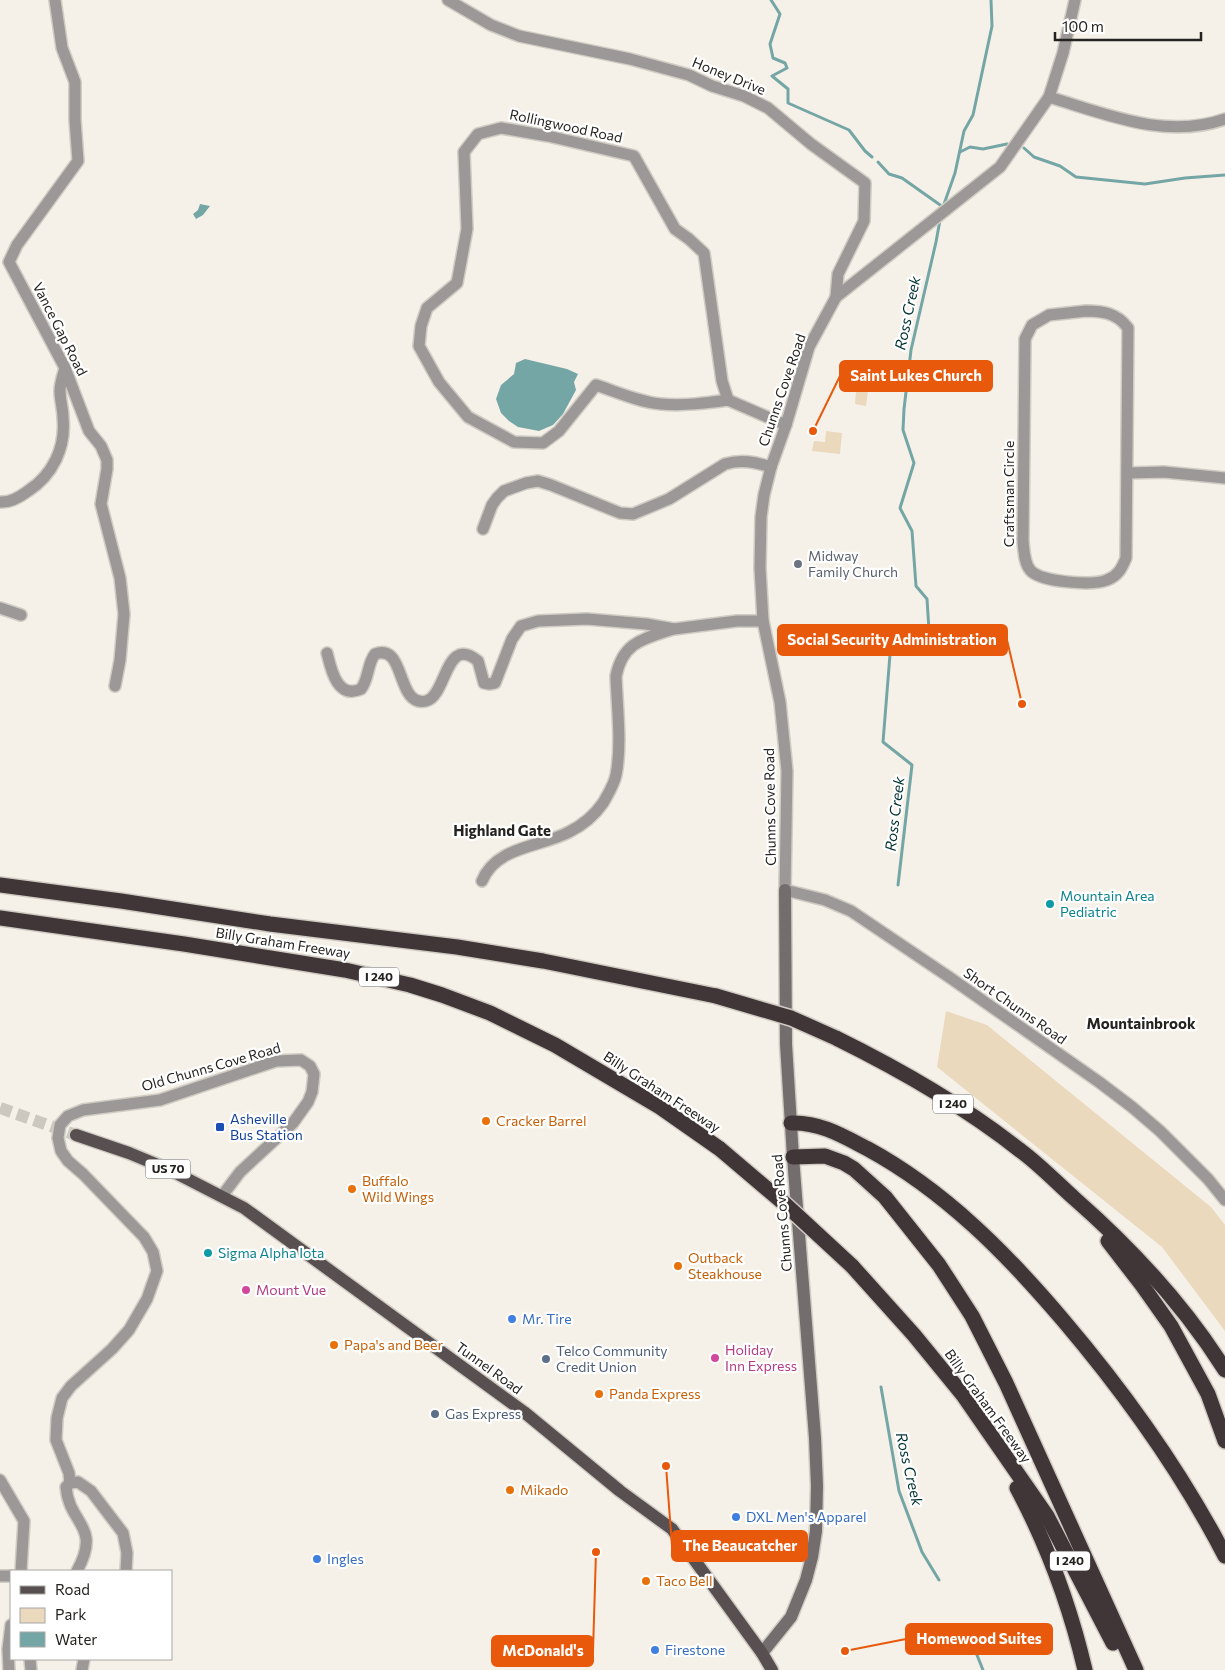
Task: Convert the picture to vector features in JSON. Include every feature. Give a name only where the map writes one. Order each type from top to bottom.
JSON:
[{"type":"highway","name":"Billy Graham Freeway","points":[[0,885],[121,900],[270,924],[466,948],[552,962],[716,996],[791,1018],[878,1058],[927,1086],[1022,1151],[1110,1230],[1147,1268],[1182,1310],[1225,1370]]},
{"type":"highway","name":"Billy Graham Freeway","points":[[0,918],[193,945],[337,968],[394,981],[442,995],[490,1013],[555,1044],[660,1107],[720,1149],[786,1205],[852,1266],[939,1364],[963,1395],[1046,1516],[1128,1670]]},
{"type":"highway","points":[[791,1123],[810,1123],[819,1126],[849,1139],[884,1158],[920,1181],[959,1212],[995,1246],[1040,1294],[1119,1389],[1154,1438],[1191,1496],[1224,1555]]},
{"type":"highway","points":[[793,1157],[826,1156],[854,1169],[885,1197],[940,1266],[972,1316],[1006,1383],[1136,1670]]},
{"type":"highway","points":[[1059,1185],[1068,1201],[1117,1251],[1170,1326],[1208,1394],[1225,1441]]},
{"type":"highway","points":[[1004,1457],[1010,1476],[1035,1521],[1057,1573],[1069,1608],[1085,1670]]},
{"type":"main road","name":"Chunns Cove Road","points":[[762,1653],[791,1617],[812,1557],[816,1531],[815,1438],[793,1157],[784,988],[785,890]]},
{"type":"main road","name":"Tunnel Road","points":[[76,1135],[130,1153],[170,1170],[244,1208],[519,1408],[620,1490],[672,1529],[762,1653],[772,1670]]},
{"type":"street","name":"Vance Gap Road","points":[[54,0],[62,48],[75,82],[74,120],[78,161],[17,246],[9,262],[65,368],[89,431],[101,446],[107,460],[101,504],[120,578],[124,614],[116,686]]},
{"type":"street","name":"Honey Drive","points":[[448,0],[491,24],[519,36],[630,59],[681,73],[744,96],[768,108],[811,144],[865,183],[864,221],[838,274],[836,297]]},
{"type":"street","name":"Chunns Cove Road","points":[[785,890],[787,771],[780,702],[763,621],[760,568],[761,517],[771,467],[786,425],[809,347],[836,297],[1000,167],[1049,97],[1063,53],[1075,0]]},
{"type":"street","points":[[1049,97],[1147,125],[1193,126],[1210,124],[1225,118]]},
{"type":"street","name":"Rollingwood Road","points":[[500,128],[548,136],[634,156],[675,229],[704,253],[722,381],[728,400],[694,404],[660,404],[631,397],[596,385],[559,431],[543,444],[514,442],[468,417],[439,382],[419,346],[421,326],[427,308],[457,283],[467,229],[464,152],[478,134],[500,128]]},
{"type":"street","name":"Craftsman Circle","points":[[1102,311],[1122,319],[1128,328],[1128,473],[1126,558],[1119,573],[1106,581],[1065,582],[1043,578],[1030,570],[1025,556],[1023,541],[1025,339],[1032,325],[1049,315],[1102,311]]},
{"type":"street","points":[[0,502],[10,501],[35,487],[45,477],[61,451],[64,428],[60,391],[65,368]]},
{"type":"street","points":[[728,400],[786,425]]},
{"type":"street","points":[[482,529],[497,498],[504,491],[526,483],[538,481],[620,513],[633,514],[670,499],[725,464],[753,461],[771,467]]},
{"type":"street","points":[[1128,473],[1164,472],[1225,478]]},
{"type":"street","points":[[0,608],[21,615]]},
{"type":"street","points":[[327,653],[338,685],[348,691],[361,689],[366,680],[373,657],[375,654],[382,652],[389,654],[393,658],[409,694],[418,700],[428,700],[439,689],[449,664],[462,655],[467,654],[478,661],[484,683],[495,683],[512,639],[521,626],[538,621],[587,619],[646,624],[674,629]]},
{"type":"street","points":[[482,881],[493,865],[507,854],[568,833],[588,821],[609,794],[615,776],[618,753],[616,676],[618,664],[623,654],[633,644],[644,638],[674,629],[737,621],[763,621]]},
{"type":"street","name":"Short Chunns Road","points":[[785,890],[825,900],[851,911],[888,935],[1125,1102],[1160,1131],[1208,1179],[1225,1200]]},
{"type":"street","name":"Old Chunns Cove Road","points":[[70,1483],[69,1473],[56,1440],[57,1418],[62,1398],[71,1386],[130,1330],[147,1299],[157,1271],[153,1252],[144,1238],[84,1174],[68,1161],[61,1151],[58,1138],[60,1125],[68,1116],[83,1110],[160,1100],[276,1061],[301,1060],[310,1066],[314,1074],[312,1092],[308,1102],[293,1123],[240,1172],[222,1196]]},
{"type":"street","points":[[0,1480],[24,1521],[22,1570]]},
{"type":"street","points":[[78,1570],[86,1556],[87,1542],[85,1532],[67,1496],[66,1487],[70,1483],[78,1482],[91,1491],[122,1533],[127,1553],[126,1570]]},
{"type":"street","points":[[10,1633],[8,1648],[10,1670]]},
{"type":"green space","points":[[856,390],[868,391],[866,406],[855,404]]},
{"type":"green space","points":[[826,431],[842,433],[840,454],[812,451],[814,441],[825,442]]},
{"type":"green space","points":[[946,1011],[987,1025],[1211,1207],[1225,1225],[1225,1331],[1162,1247],[937,1067]]},
{"type":"water","points":[[200,204],[210,206],[203,215],[196,219],[193,214],[198,210]]},
{"type":"water","points":[[525,359],[567,369],[578,374],[574,382],[576,390],[563,414],[553,425],[539,431],[518,427],[509,421],[501,413],[496,399],[501,385],[514,374],[516,363]]},
{"type":"waterway","points":[[771,0],[780,14],[770,44],[773,58],[785,63],[787,68],[772,76],[788,89],[788,103],[849,130],[872,157]]},
{"type":"waterway","name":"Ross Creek","points":[[943,207],[955,173],[964,131],[973,115],[992,26],[991,0]]},
{"type":"waterway","points":[[960,152],[970,147],[983,149],[1007,144]]},
{"type":"waterway","points":[[1024,148],[1034,157],[1060,166],[1076,177],[1145,184],[1225,175]]},
{"type":"waterway","points":[[878,162],[889,174],[902,178],[943,207]]},
{"type":"waterway","name":"Ross Creek","points":[[898,885],[912,765],[883,742],[891,642],[929,630],[927,599],[916,586],[912,531],[900,508],[914,463],[903,430],[904,409],[911,350],[940,220]]},
{"type":"waterway","name":"Ross Creek","points":[[881,1387],[899,1491],[922,1552],[939,1580]]},
{"type":"waterway","name":"Ross Creek","points":[[959,1626],[977,1655],[983,1670]]},
{"type":"tunnel","points":[[0,1108],[76,1135]]},
{"type":"place","name":"Saint Lukes Church","points":[[813,431]]},
{"type":"place","name":"Midway Family Church","points":[[798,564]]},
{"type":"place","name":"Social Security Administration","points":[[1022,704]]},
{"type":"place","name":"Mountain Area Pediatric","points":[[1050,904]]},
{"type":"place","name":"Cracker Barrel","points":[[486,1121]]},
{"type":"place","name":"Asheville Bus Station","points":[[220,1127]]},
{"type":"place","name":"Buffalo Wild Wings","points":[[352,1189]]},
{"type":"place","name":"Sigma Alpha Iota","points":[[208,1253]]},
{"type":"place","name":"Outback Steakhouse","points":[[678,1266]]},
{"type":"place","name":"Mount Vue","points":[[246,1290]]},
{"type":"place","name":"Mr. Tire","points":[[512,1319]]},
{"type":"place","name":"Papa's and Beer","points":[[334,1345]]},
{"type":"place","name":"Holiday Inn Express","points":[[715,1358]]},
{"type":"place","name":"Telco Community Credit Union","points":[[546,1359]]},
{"type":"place","name":"Panda Express","points":[[599,1394]]},
{"type":"place","name":"Gas Express","points":[[435,1414]]},
{"type":"place","name":"The Beaucatcher","points":[[666,1466]]},
{"type":"place","name":"Mikado","points":[[510,1490]]},
{"type":"place","name":"DXL Men's Apparel","points":[[736,1517]]},
{"type":"place","name":"McDonald's","points":[[596,1552]]},
{"type":"place","name":"Ingles","points":[[317,1559]]},
{"type":"place","name":"Taco Bell","points":[[646,1581]]},
{"type":"place","name":"Firestone","points":[[655,1650]]},
{"type":"place","name":"Homewood Suites","points":[[845,1651]]},
{"type":"district","name":"Highland Gate","points":[[502,831]]},
{"type":"district","name":"Mountainbrook","points":[[1141,1024]]}]
